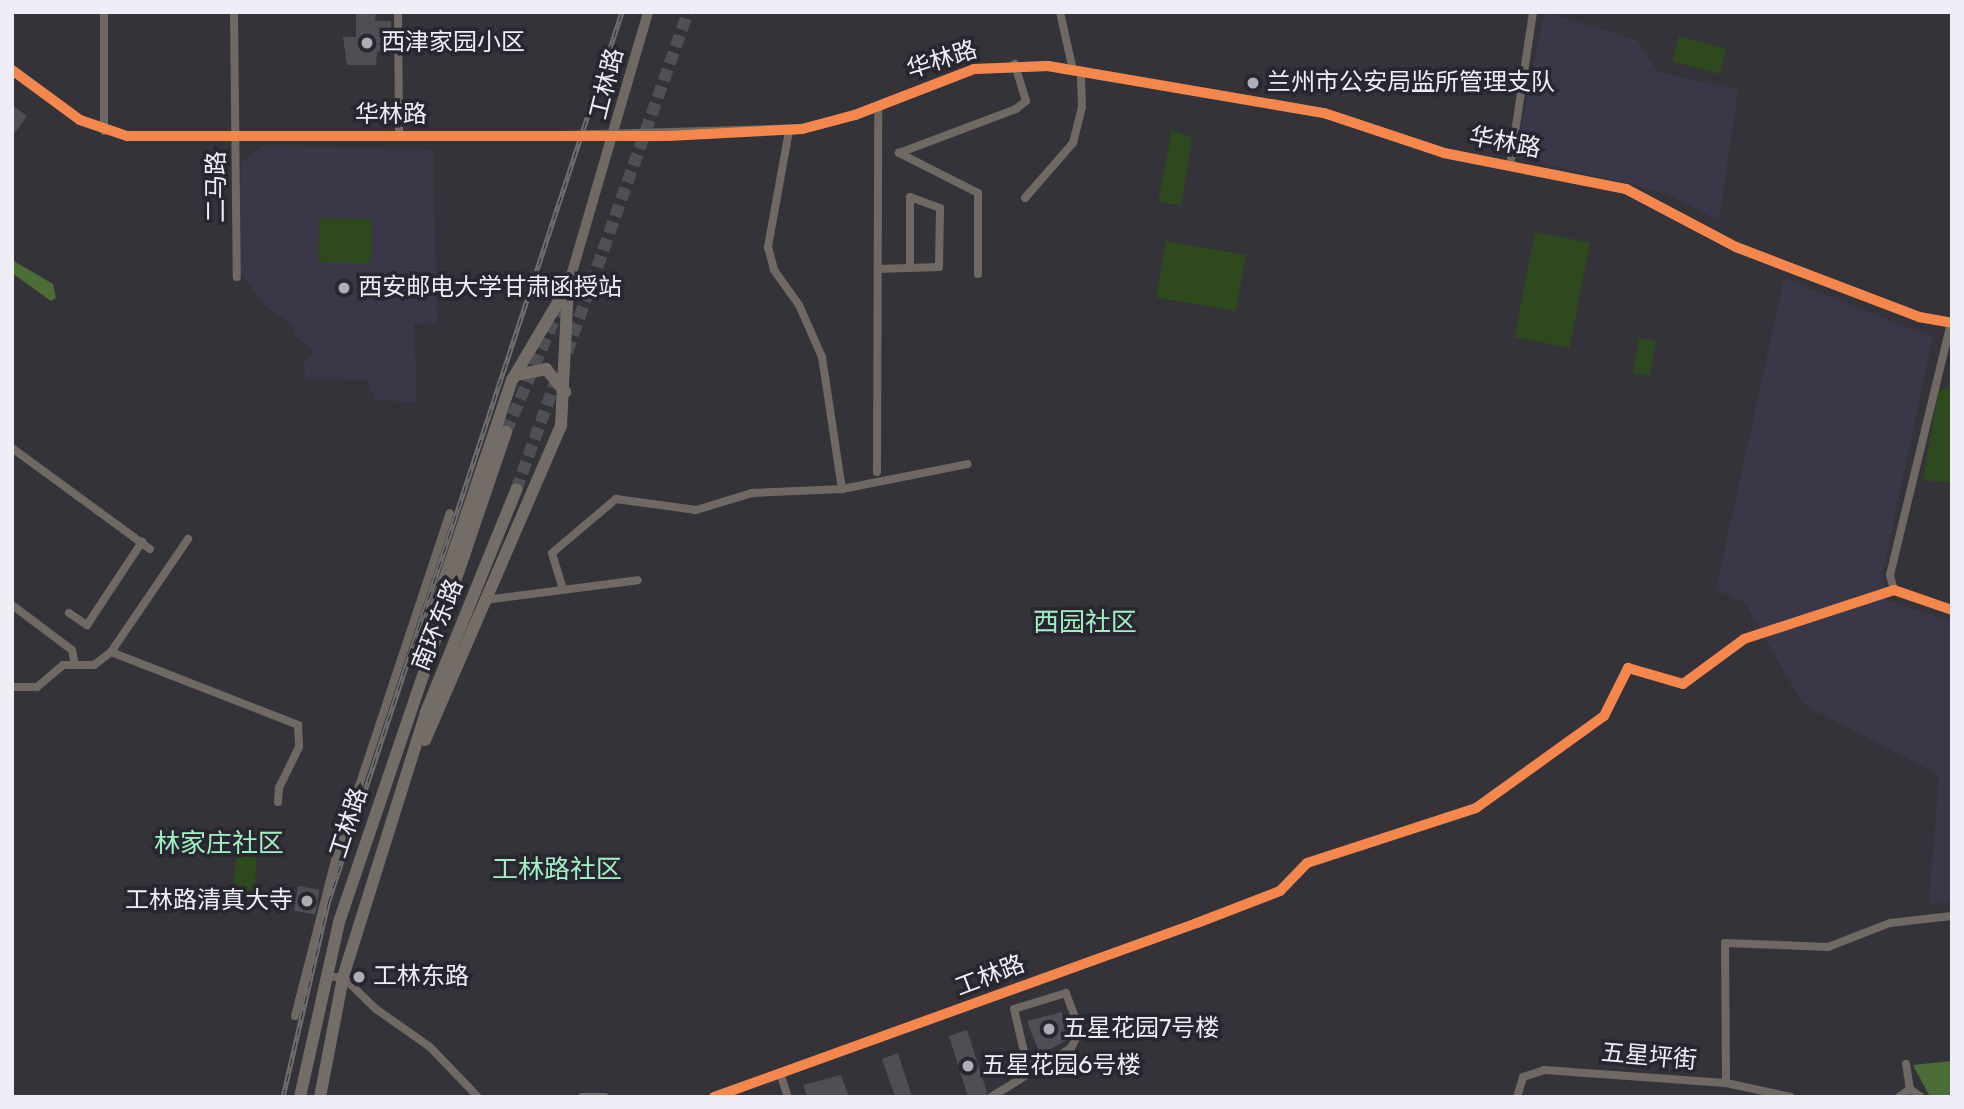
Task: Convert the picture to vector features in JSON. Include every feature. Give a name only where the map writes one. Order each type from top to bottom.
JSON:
[{"type":"highway","points":[[418,683],[423,643],[512,380],[568,286]]},
{"type":"highway","points":[[408,779],[561,425],[565,400],[568,286]]},
{"type":"highway","points":[[512,380],[527,369],[546,369],[561,381],[565,400]]},
{"type":"highway","name":"南环东路","points":[[418,683],[506,432]]},
{"type":"highway","name":"南环东路","points":[[408,779],[426,712],[516,490]]},
{"type":"highway","name":"工林路","points":[[300,1097],[323,977],[418,683]]},
{"type":"highway","name":"工林路","points":[[320,1097],[343,977],[408,779]]},
{"type":"street","points":[[104,12],[104,131]]},
{"type":"street","name":"二马路","points":[[233,12],[237,277]]},
{"type":"street","points":[[398,12],[400,136]]},
{"type":"street","name":"工林路","points":[[568,286],[616,135],[648,12]]},
{"type":"street","points":[[1025,198],[1073,143],[1082,107],[1077,71],[1060,12]]},
{"type":"street","points":[[1510,166],[1533,12]]},
{"type":"street","points":[[978,274],[978,193],[900,153],[1016,109],[1026,101],[1014,64]]},
{"type":"street","name":"华林路","points":[[12,70],[73,116],[104,131],[236,136],[616,135],[789,131],[877,107],[974,69],[1014,64],[1077,71],[1324,113],[1421,146],[1640,193],[1711,236],[1919,317],[1952,323],[1891,575],[1894,590]]},
{"type":"street","points":[[877,107],[877,472]]},
{"type":"street","points":[[789,131],[768,247],[774,270],[799,306],[822,358],[842,489]]},
{"type":"street","points":[[878,269],[910,268],[939,267],[940,208],[910,197],[910,268]]},
{"type":"street","points":[[12,448],[150,549]]},
{"type":"street","points":[[562,586],[552,553],[616,499],[696,510],[752,493],[842,489],[968,464]]},
{"type":"street","points":[[295,1016],[338,849],[450,513]]},
{"type":"street","points":[[12,687],[37,687],[63,665],[94,665],[111,652],[188,539]]},
{"type":"street","points":[[69,613],[87,625],[142,542]]},
{"type":"street","points":[[436,553],[451,559]]},
{"type":"street","points":[[485,600],[562,586],[638,580]]},
{"type":"street","points":[[1894,590],[1952,610]]},
{"type":"street","name":"工林路","points":[[714,1097],[1280,891],[1307,863],[1476,808],[1604,716],[1628,668],[1683,684],[1744,639],[1894,590]]},
{"type":"street","points":[[12,606],[72,650],[75,665]]},
{"type":"street","points":[[111,652],[298,725],[299,747],[279,788],[278,802]]},
{"type":"street","points":[[1726,1083],[1725,943],[1828,947],[1890,923],[1952,916]]},
{"type":"street","points":[[323,977],[343,977],[376,1009],[430,1047],[478,1097]]},
{"type":"street","points":[[991,1097],[1071,1048],[1080,1035],[1066,993],[1014,1009],[1029,1073]]},
{"type":"street","points":[[1906,1064],[1910,1089],[1921,1097]]},
{"type":"street","name":"五星坪街","points":[[1517,1097],[1523,1077],[1544,1070],[1726,1083],[1791,1097]]},
{"type":"street","points":[[780,1073],[788,1097]]},
{"type":"street","points":[[1899,1097],[1910,1089]]},
{"type":"street","points":[[582,1097],[605,1097]]},
{"type":"shaded area","points":[[1544,12],[1637,40],[1658,72],[1738,90],[1719,221],[1663,192],[1515,157]]},
{"type":"shaded area","name":"西安邮电大学甘肃函授站","points":[[261,147],[433,149],[437,323],[414,324],[417,403],[374,399],[368,380],[305,379],[304,362],[315,352],[296,337],[293,325],[265,306],[239,270],[241,162]]},
{"type":"shaded area","points":[[1784,279],[1933,337],[1882,575],[1888,601],[1952,621],[1952,902],[1929,904],[1939,775],[1803,704],[1745,603],[1716,589]]},
{"type":"green space","points":[[1679,36],[1726,49],[1720,74],[1672,61]]},
{"type":"green space","points":[[1172,130],[1192,138],[1181,205],[1158,202]]},
{"type":"green space","points":[[319,218],[372,219],[371,263],[318,262]]},
{"type":"green space","points":[[1535,232],[1590,243],[1570,348],[1515,337]]},
{"type":"green space","points":[[1166,241],[1246,255],[1236,311],[1156,297]]},
{"type":"green space","points":[[12,260],[53,284],[56,298],[51,301],[12,273]]},
{"type":"green space","points":[[1639,338],[1656,341],[1650,375],[1633,372]]},
{"type":"green space","points":[[1952,384],[1952,483],[1923,480],[1938,392]]},
{"type":"green space","points":[[236,856],[257,858],[254,894],[233,892]]},
{"type":"green space","points":[[1952,1061],[1952,1097],[1930,1097],[1913,1065]]},
{"type":"building","name":"西津家园小区","points":[[356,12],[376,12],[375,21],[391,21],[391,51],[377,51],[376,65],[347,65],[343,37],[356,37]]},
{"type":"building","points":[[12,105],[27,116],[12,137]]},
{"type":"building","name":"工林路清真大寺","points":[[298,886],[320,890],[315,914],[294,911]]},
{"type":"building","name":"五星花园7号楼","points":[[1062,1012],[1068,1039],[1040,1055],[1027,1021]]},
{"type":"building","name":"五星花园6号楼","points":[[967,1030],[987,1092],[985,1097],[968,1097],[949,1036]]},
{"type":"building","points":[[898,1053],[912,1097],[895,1097],[882,1059]]},
{"type":"building","points":[[841,1075],[849,1097],[807,1097],[803,1085]]},
{"type":"tunnel","points":[[567,352],[688,12]]},
{"type":"tunnel","points":[[506,432],[564,297]]},
{"type":"tunnel","points":[[516,490],[559,372]]},
{"type":"railway","points":[[283,1097],[328,903],[622,12]]},
{"type":"cycle path","points":[[12,70],[80,120],[127,136],[668,136],[802,129],[855,115],[974,69],[1048,66],[1324,113],[1444,153],[1626,189],[1736,247],[1919,317],[1952,323]]},
{"type":"cycle path","points":[[714,1097],[1197,923],[1280,891],[1307,863],[1476,808],[1604,716],[1628,668],[1683,684],[1744,639],[1894,590],[1952,610]]},
{"type":"place","name":"西津家园小区","points":[[367,43]]},
{"type":"place","name":"兰州市公安局监所管理支队","points":[[1253,83]]},
{"type":"place","name":"西安邮电大学甘肃函授站","points":[[344,288]]},
{"type":"place","name":"工林路清真大寺","points":[[307,901]]},
{"type":"place","name":"工林东路","points":[[359,977]]},
{"type":"place","name":"五星花园7号楼","points":[[1049,1029]]},
{"type":"place","name":"五星花园6号楼","points":[[968,1066]]},
{"type":"district","name":"西园社区","points":[[1085,623]]},
{"type":"district","name":"林家庄社区","points":[[219,844]]},
{"type":"district","name":"工林路社区","points":[[557,870]]}]
